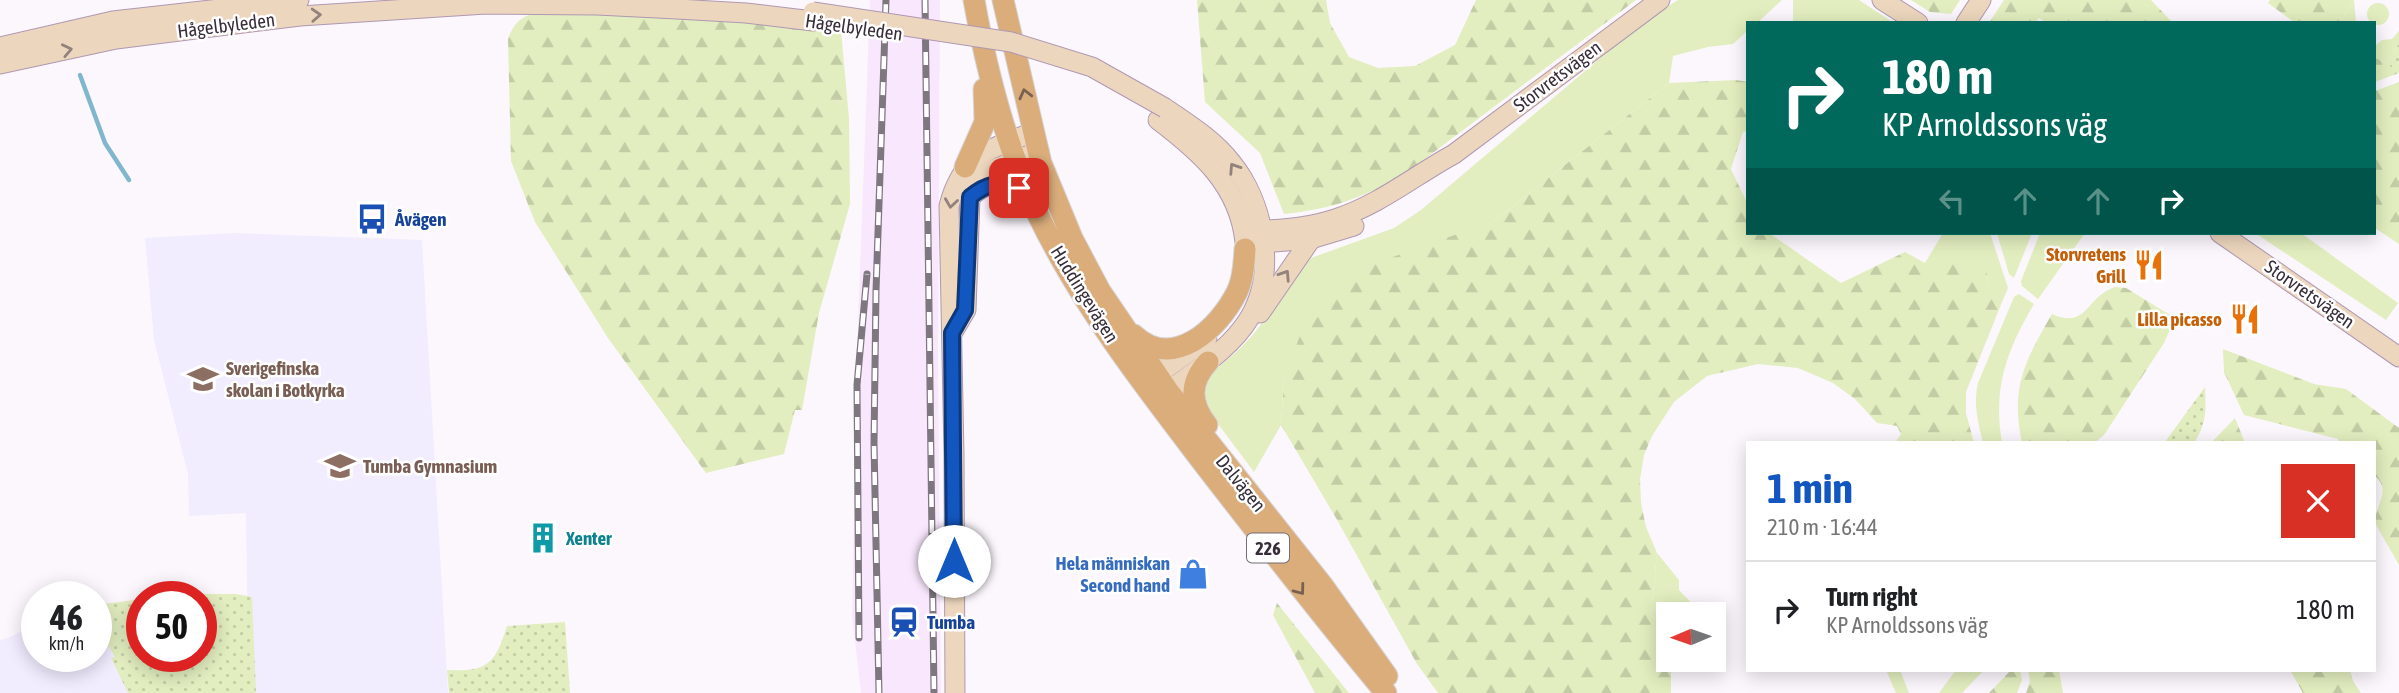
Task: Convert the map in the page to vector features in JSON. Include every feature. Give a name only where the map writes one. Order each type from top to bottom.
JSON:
[{"type":"main road","name":"Hågelbyleden","points":[[0,47],[113,21],[299,0]]},
{"type":"main road","name":"Hågelbyleden","points":[[727,0],[1010,51],[1086,76],[1162,114],[1214,169],[1227,188],[1265,274],[1250,317],[1238,333],[1208,362],[1156,387]]},
{"type":"main road","name":"Huddingevägen","points":[[974,0],[984,59],[1013,151],[1054,246],[1311,604],[1386,693]]},
{"type":"main road","name":"Huddingevägen","points":[[1003,0],[1045,173],[1072,238],[1156,387]]},
{"type":"main road","name":"Storvretsvägen","points":[[1252,240],[1283,230],[1332,220],[1380,201],[1454,154],[1660,0]]},
{"type":"main road","points":[[1882,0],[1915,21]]},
{"type":"main road","points":[[1967,21],[1981,0]]},
{"type":"main road","name":"Hågelbyleden","points":[[0,64],[116,39],[287,18],[486,4],[597,5],[813,16]]},
{"type":"main road","points":[[955,693],[949,206],[954,187],[985,122],[984,59]]},
{"type":"main road","points":[[965,167],[980,154],[1013,151],[1036,142]]},
{"type":"main road","points":[[952,333],[965,310],[970,197],[979,180],[1013,151]]},
{"type":"main road","name":"Storvretsvägen","points":[[1252,240],[1311,239],[1335,233],[1384,211],[1429,181],[1454,154]]},
{"type":"main road","points":[[970,197],[983,187],[1008,183],[1019,188],[1033,202]]},
{"type":"main road","name":"Storvretsvägen","points":[[2223,235],[2399,357]]},
{"type":"main road","points":[[1311,239],[1255,322],[1238,341],[1208,362],[1199,372],[1194,384],[1195,405],[1202,419],[1253,485],[1323,586]]},
{"type":"main road","name":"Hågelbyleden","points":[[1156,387],[1216,333],[1238,306],[1245,285],[1252,240]]},
{"type":"main road","points":[[1106,301],[1115,308],[1133,334],[1144,344],[1154,349],[1175,349],[1189,343],[1211,327],[1225,311],[1242,279],[1252,240]]},
{"type":"main road","name":"Dalvägen","points":[[1156,387],[1323,586],[1398,693]]},
{"type":"shaded area","points":[[870,0],[940,0],[938,354],[941,693],[861,693],[852,616],[858,321]]},
{"type":"shaded area","name":"Tumba Gymnasium","points":[[236,233],[422,240],[448,693],[238,693],[248,653],[246,513],[189,516],[188,474],[154,340],[145,238]]},
{"type":"shaded area","points":[[21,631],[21,672],[112,672],[112,652],[133,693],[0,693],[0,640]]},
{"type":"green space","points":[[1197,0],[1326,0],[1330,23],[1349,57],[1378,68],[1415,66],[1455,45],[1476,0],[1636,0],[1401,177],[1344,202],[1284,214],[1260,153],[1205,102]]},
{"type":"green space","points":[[1678,0],[1782,0],[1759,21],[1746,21],[1746,32],[1733,44],[1673,56],[1669,83],[1494,221],[1446,240],[1284,377],[1281,425],[1254,472],[1203,404],[1203,380],[1249,339],[1296,273],[1311,258],[1394,228],[1421,210],[1643,22]]},
{"type":"green space","points":[[1793,0],[1859,0],[1891,21],[1793,21]]},
{"type":"green space","points":[[1911,0],[1960,0],[1951,14],[1930,12]]},
{"type":"green space","points":[[2004,0],[2151,0],[2171,21],[2043,21],[2039,18],[2037,21],[1990,21]]},
{"type":"green space","points":[[2270,0],[2354,0],[2341,21],[2292,21],[2268,3]]},
{"type":"green space","points":[[2354,0],[2356,21],[2341,21]]},
{"type":"green space","points":[[2374,4],[2382,4],[2388,10],[2388,18],[2382,24],[2376,24],[2376,21],[2368,18],[2368,10]]},
{"type":"green space","points":[[567,11],[694,16],[841,30],[849,119],[850,204],[819,313],[802,410],[795,410],[784,454],[706,473],[608,338],[535,222],[511,161],[508,39],[524,17]]},
{"type":"green space","points":[[2399,31],[2399,44],[2385,62],[2376,58],[2376,45],[2382,40],[2392,39]]},
{"type":"green space","points":[[2399,44],[2399,67],[2396,71],[2385,62]]},
{"type":"green space","points":[[2376,58],[2396,70],[2399,67],[2399,73],[2376,82]]},
{"type":"green space","points":[[1746,82],[1746,131],[1743,132],[1731,169],[1746,201],[1746,235],[1772,235],[1841,283],[1905,252],[1925,263],[1971,261],[1987,273],[1989,291],[2002,302],[1966,392],[1966,413],[1973,441],[1896,441],[1901,434],[1897,426],[1877,423],[1855,399],[1833,383],[1798,368],[1758,364],[1707,376],[1674,402],[1652,436],[1644,455],[1640,479],[1646,527],[1657,553],[1651,615],[1656,619],[1656,672],[1671,672],[1671,693],[1438,693],[1417,664],[1281,425],[1284,377],[1303,328],[1342,275],[1494,221],[1669,83]]},
{"type":"green space","points":[[2399,82],[2399,244],[2376,229],[2376,91]]},
{"type":"green space","points":[[1942,235],[1991,235],[2008,288],[2002,302],[1989,291],[1987,273],[1925,263]]},
{"type":"green space","points":[[1998,235],[2031,235],[2014,278],[2009,274]]},
{"type":"green space","points":[[2039,235],[2084,235],[2038,299],[2022,286],[2021,281]]},
{"type":"green space","points":[[2258,235],[2304,235],[2398,303],[2386,320]]},
{"type":"green space","points":[[2115,287],[2126,288],[2175,318],[2164,343],[2104,435],[2096,441],[2022,441],[2019,390],[2034,346],[2052,314],[2073,318]]},
{"type":"green space","points":[[2019,294],[2034,304],[2016,338],[2004,370],[1999,404],[2002,441],[1983,441],[1976,406],[1978,383],[2014,297]]},
{"type":"green space","points":[[2223,349],[2314,384],[2346,389],[2399,428],[2399,565],[2376,525],[2382,487],[2376,477],[2376,441],[2339,441],[2244,415],[2224,372]]},
{"type":"green space","points":[[2205,387],[2203,422],[2195,441],[2166,441]]},
{"type":"green space","points":[[2235,418],[2244,441],[2213,441]]},
{"type":"green space","points":[[1657,553],[1679,580],[1679,590],[1690,602],[1656,602],[1656,619],[1651,615]]},
{"type":"green space","points":[[217,594],[252,597],[256,693],[128,693],[112,660],[115,657],[112,652],[112,603],[126,601],[126,672],[217,672]]},
{"type":"green space","points":[[1277,603],[1349,693],[1315,693],[1273,615]]},
{"type":"green space","points":[[565,622],[570,693],[449,693],[447,670],[472,669],[488,663],[494,657],[507,626]]},
{"type":"green space","points":[[1887,672],[1901,672],[1909,693],[1896,693]]},
{"type":"green space","points":[[1955,672],[1982,672],[1962,693],[1939,693]]},
{"type":"green space","points":[[2009,672],[2020,672],[2022,680],[2017,693],[1989,693]]},
{"type":"green space","points":[[2028,672],[2059,672],[2063,693],[2026,693],[2030,681]]},
{"type":"green space","points":[[2291,672],[2351,672],[2361,693],[2303,693]]},
{"type":"waterway","points":[[80,75],[105,143],[129,180]]},
{"type":"railway","points":[[879,693],[874,443],[876,291],[886,0]]},
{"type":"railway","points":[[925,0],[934,693]]},
{"type":"railway","points":[[859,638],[857,385],[867,274]]},
{"type":"place","name":"Åvägen","points":[[372,219]]},
{"type":"place","name":"Storvretens Grill","points":[[2149,265]]},
{"type":"place","name":"Lilla picasso","points":[[2245,319]]},
{"type":"place","name":"Sverigefinska skolan i Botkyrka","points":[[203,379]]},
{"type":"place","name":"Tumba Gymnasium","points":[[340,466]]},
{"type":"place","name":"Xenter","points":[[543,538]]},
{"type":"place","name":"Hela människan Second hand","points":[[1193,574]]},
{"type":"place","name":"Tumba","points":[[904,622]]},
{"type":"route","points":[[954,561],[952,333],[965,310],[970,197],[983,187],[995,183],[1008,183],[1019,188]]}]
